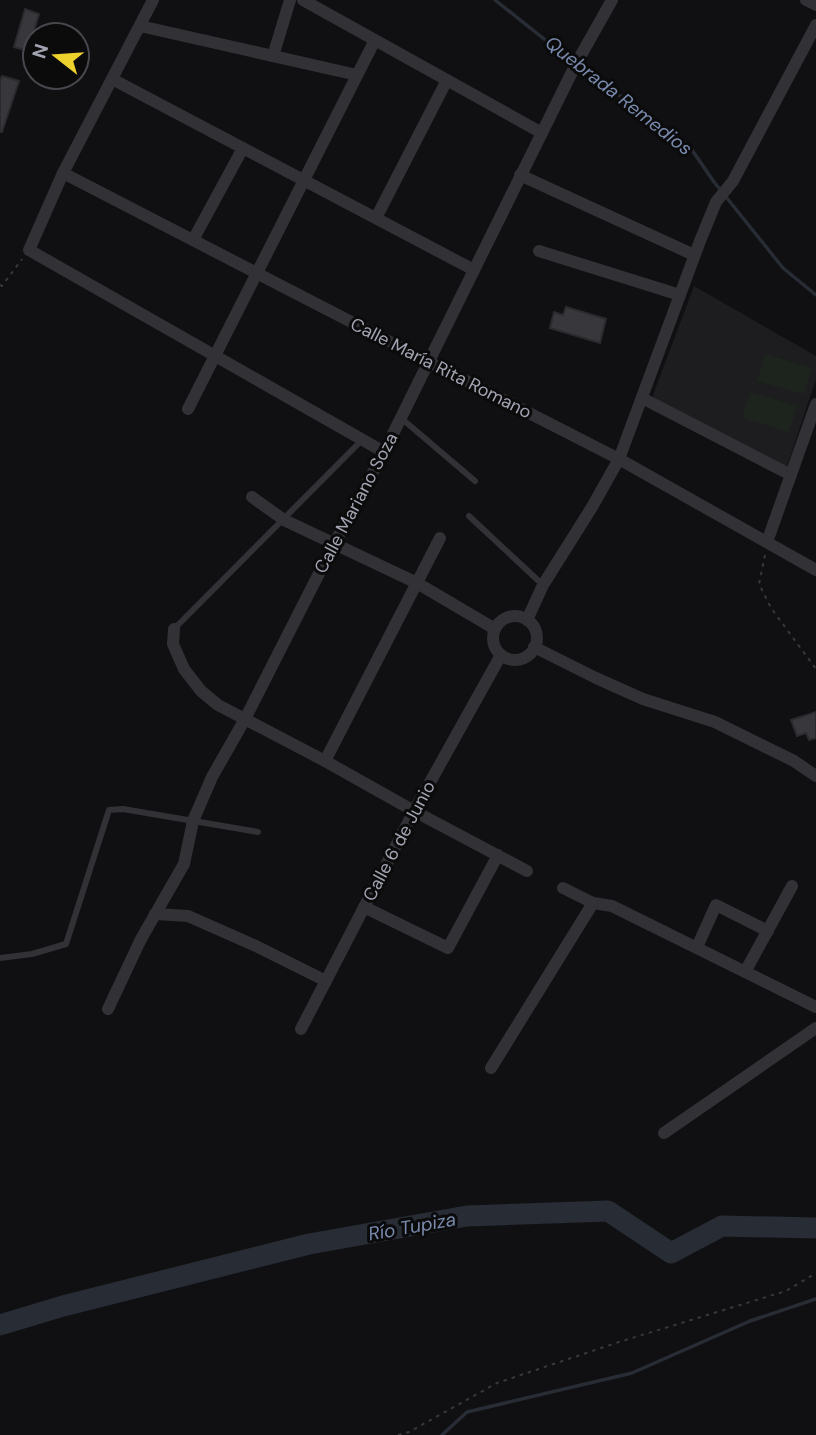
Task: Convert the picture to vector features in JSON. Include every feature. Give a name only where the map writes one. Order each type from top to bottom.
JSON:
[{"type":"street","points":[[153,0],[63,173],[29,250],[384,452]]},
{"type":"street","points":[[273,57],[290,0]]},
{"type":"street","points":[[303,0],[542,133]]},
{"type":"street","name":"Calle Mariano Soza","points":[[108,1009],[141,939],[184,863],[193,821],[212,777],[384,452],[520,175],[612,0]]},
{"type":"street","points":[[806,0],[816,5]]},
{"type":"street","points":[[527,620],[543,585],[619,459],[716,202],[733,181],[816,25]]},
{"type":"street","points":[[140,26],[357,75]]},
{"type":"street","points":[[188,409],[375,40]]},
{"type":"street","points":[[112,79],[474,270]]},
{"type":"street","points":[[376,218],[447,80]]},
{"type":"street","points":[[193,240],[243,148]]},
{"type":"street","name":"Calle María Rita Romano","points":[[63,173],[619,459],[816,570]]},
{"type":"street","points":[[520,175],[695,255]]},
{"type":"street","points":[[539,251],[680,295]]},
{"type":"street","points":[[642,398],[791,475]]},
{"type":"street","points":[[767,542],[816,404]]},
{"type":"street","points":[[252,497],[283,519],[417,583],[495,629]]},
{"type":"street","points":[[325,761],[440,538]]},
{"type":"street","points":[[513,617],[527,620],[535,630],[534,648],[520,660],[507,659],[501,655],[494,643],[495,629],[499,623],[513,617]]},
{"type":"street","points":[[174,629],[173,644],[184,669],[201,691],[218,705],[527,871]]},
{"type":"street","points":[[534,648],[643,699],[715,722],[794,761],[816,776]]},
{"type":"street","name":"Calle 6 de Junio","points":[[301,1029],[414,811],[501,655]]},
{"type":"street","points":[[365,907],[448,948],[498,855]]},
{"type":"street","points":[[745,972],[792,886]]},
{"type":"street","points":[[563,888],[593,903],[612,906],[816,1007]]},
{"type":"street","points":[[491,1068],[593,903]]},
{"type":"street","points":[[697,947],[716,905],[768,931]]},
{"type":"street","points":[[155,914],[188,916],[326,981]]},
{"type":"street","points":[[664,1133],[816,1028]]},
{"type":"lane","points":[[401,418],[475,481]]},
{"type":"lane","points":[[174,629],[362,440]]},
{"type":"lane","points":[[469,516],[543,585]]},
{"type":"lane","points":[[0,958],[32,954],[66,944],[109,810],[258,832]]},
{"type":"path","points":[[0,285],[2,286],[29,250]]},
{"type":"path","points":[[767,542],[760,584],[771,608],[816,669]]},
{"type":"path","points":[[398,1435],[497,1383],[786,1291],[816,1273]]},
{"type":"shaded area","points":[[694,286],[816,356],[816,379],[787,466],[783,467],[655,401],[653,395]]},
{"type":"shaded area","points":[[765,354],[812,368],[804,394],[757,381]]},
{"type":"shaded area","points":[[750,392],[797,406],[789,432],[742,418]]},
{"type":"building","points":[[25,9],[39,14],[37,21],[22,21]]},
{"type":"building","points":[[21,23],[21,49],[14,47]]},
{"type":"building","points":[[2,76],[19,81],[0,132],[0,81]]},
{"type":"building","points":[[566,307],[606,319],[600,343],[550,328],[554,312],[563,315]]},
{"type":"building","points":[[816,712],[816,738],[809,740],[806,733],[797,736],[791,720]]},
{"type":"waterway","name":"Quebrada Remedios","points":[[495,0],[573,62]]},
{"type":"waterway","name":"Quebrada Remedios","points":[[579,66],[690,147],[714,182],[783,268],[816,295]]},
{"type":"waterway","name":"Río Tupiza","points":[[0,1325],[63,1306],[309,1244],[467,1216],[608,1211],[671,1253],[722,1226],[816,1228]]},
{"type":"waterway","points":[[442,1435],[467,1412],[632,1373],[750,1321],[816,1299]]}]
